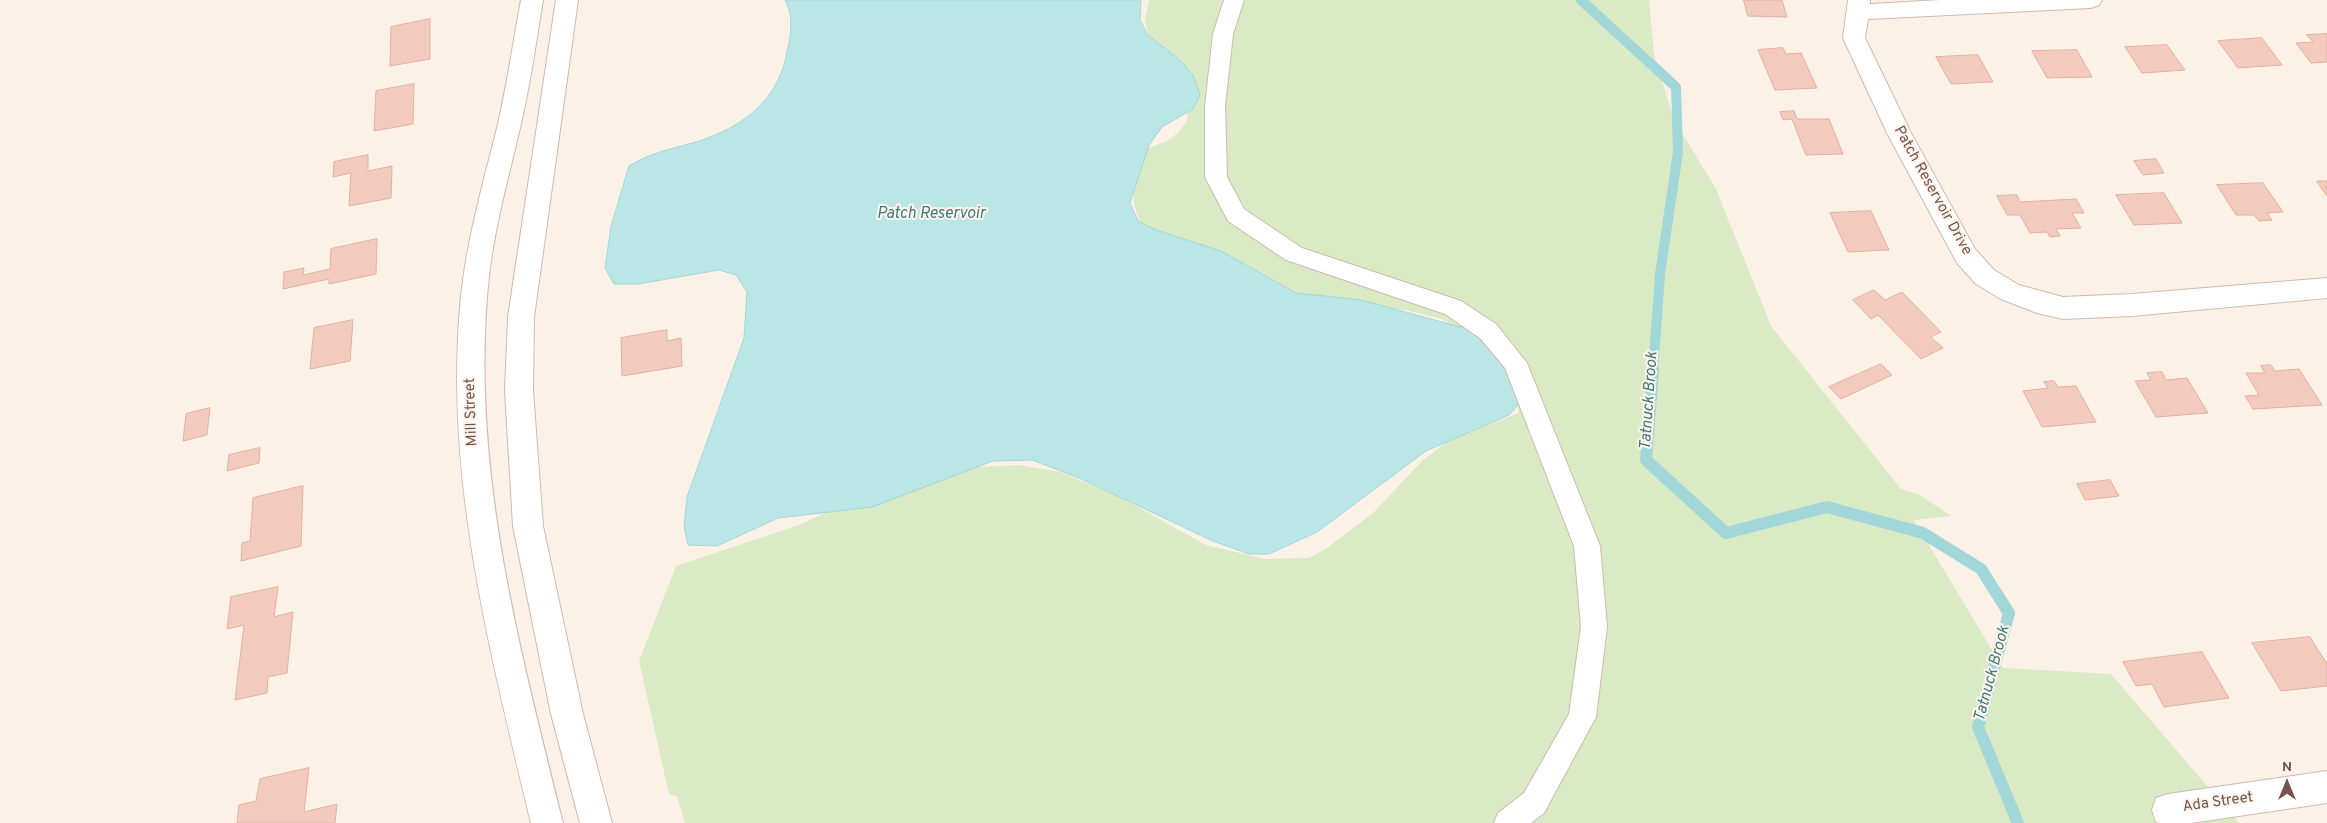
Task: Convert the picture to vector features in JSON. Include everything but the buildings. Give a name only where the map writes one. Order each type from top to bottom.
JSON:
[{"type":"main road","name":"Mill Street","points":[[532,0],[501,162],[487,208],[474,296],[470,375],[474,462],[498,621],[547,823]]},
{"type":"main road","points":[[567,0],[521,317],[519,391],[528,526],[567,714],[596,823]]},
{"type":"main road","points":[[1858,6],[2091,0]]},
{"type":"main road","name":"Patch Reservoir Drive","points":[[1858,6],[1854,38],[1900,133],[1966,256],[1985,278],[2010,292],[2037,302],[2063,308],[2132,305],[2327,288]]},
{"type":"main road","points":[[501,162],[543,157]]},
{"type":"main road","name":"Ada Street","points":[[2168,810],[2327,787]]},
{"type":"lane","points":[[1234,0],[1223,34],[1214,106],[1216,177],[1236,215],[1294,254],[1453,306],[1488,331],[1515,363],[1587,546],[1594,627],[1582,716],[1534,803],[1508,823]]},
{"type":"green space","points":[[1149,0],[1649,0],[1654,55],[1674,120],[1715,187],[1771,326],[1901,489],[1920,495],[1951,516],[1914,520],[2003,668],[2111,674],[2239,823],[685,823],[677,796],[669,794],[639,661],[676,566],[799,525],[840,506],[960,468],[1020,465],[1060,472],[1116,495],[1206,545],[1265,559],[1309,558],[1327,548],[1373,513],[1423,460],[1450,440],[1519,413],[1514,382],[1461,329],[1441,319],[1406,310],[1310,299],[1148,236],[1136,211],[1134,202],[1135,184],[1146,149],[1167,141],[1179,132],[1187,121],[1188,104],[1148,34],[1145,20]]},
{"type":"water","name":"Patch Reservoir","points":[[785,0],[1141,0],[1140,20],[1148,35],[1182,62],[1193,75],[1200,95],[1193,109],[1162,127],[1149,145],[1130,203],[1138,221],[1156,230],[1221,251],[1296,293],[1361,300],[1479,332],[1501,351],[1525,397],[1509,415],[1426,451],[1317,532],[1269,554],[1249,554],[1213,541],[1079,478],[1032,460],[993,461],[872,507],[778,518],[717,546],[688,545],[684,526],[687,497],[744,338],[747,292],[736,275],[719,270],[638,284],[614,284],[605,268],[611,226],[629,166],[650,155],[704,139],[729,129],[753,113],[763,103],[778,80],[790,39],[791,19]]},
{"type":"waterway","name":"Tatnuck Brook","points":[[1581,0],[1676,87],[1678,152],[1660,274],[1653,371]]},
{"type":"waterway","name":"Tatnuck Brook","points":[[1653,370],[1646,460],[1726,533],[1827,507],[1923,533],[1981,569],[2009,613],[1978,727],[2018,823]]}]
